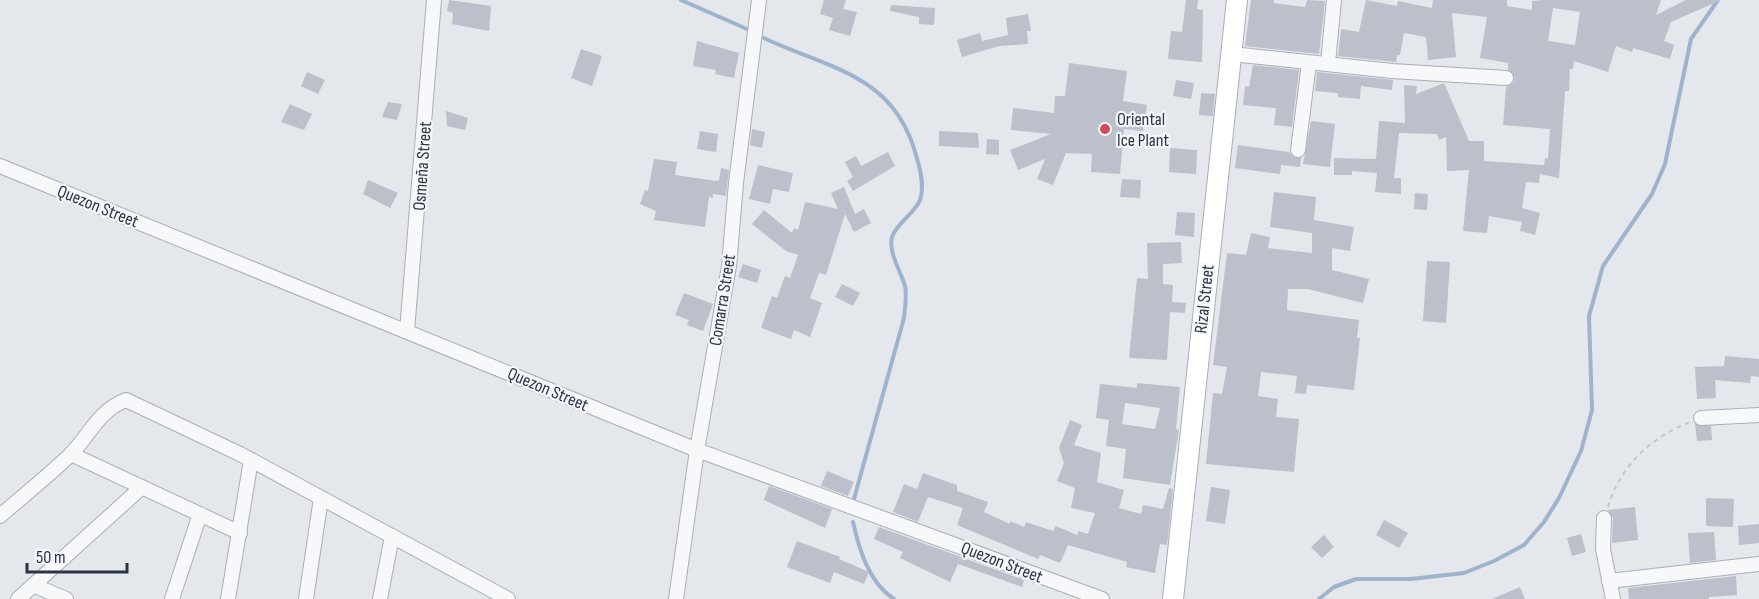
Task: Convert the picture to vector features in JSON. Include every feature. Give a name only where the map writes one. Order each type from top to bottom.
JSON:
[{"type":"street","name":"Osmeña Street","points":[[407,331],[434,0]]},
{"type":"street","name":"Comarra Street","points":[[676,599],[697,450],[729,266],[736,183],[759,0]]},
{"type":"street","name":"Rizal Street","points":[[1173,599],[1221,138],[1238,0]]},
{"type":"street","points":[[1328,63],[1334,0]]},
{"type":"street","points":[[1232,54],[1392,71],[1506,78]]},
{"type":"street","points":[[1298,150],[1309,63]]},
{"type":"street","name":"Quezon Street","points":[[0,166],[697,450],[1102,599]]},
{"type":"street","points":[[0,516],[72,454],[102,415],[115,404],[126,400],[251,460],[508,599]]},
{"type":"street","points":[[1701,418],[1759,415]]},
{"type":"street","points":[[72,454],[240,533]]},
{"type":"street","points":[[228,599],[251,460]]},
{"type":"street","points":[[18,599],[142,487]]},
{"type":"street","points":[[306,599],[321,498]]},
{"type":"street","points":[[172,599],[200,514]]},
{"type":"street","points":[[1604,518],[1603,549],[1613,599]]},
{"type":"street","points":[[380,599],[392,536]]},
{"type":"street","points":[[1609,580],[1759,564]]},
{"type":"street","points":[[33,585],[66,599]]},
{"type":"path","points":[[1604,518],[1611,495],[1626,470],[1646,446],[1669,430],[1701,418]]},
{"type":"building","points":[[449,0],[491,6],[489,31],[452,24],[453,13],[447,11]]},
{"type":"building","points":[[824,0],[846,0],[843,9],[857,12],[850,36],[829,30],[833,18],[820,14]]},
{"type":"building","points":[[1186,0],[1198,0],[1197,9],[1203,10],[1202,62],[1168,59],[1171,31],[1182,32]]},
{"type":"building","points":[[1251,0],[1274,0],[1274,3],[1305,7],[1307,0],[1325,1],[1319,54],[1245,46]]},
{"type":"building","points":[[1366,0],[1397,6],[1398,1],[1432,8],[1433,0],[1507,0],[1507,6],[1532,10],[1532,1],[1544,0],[1661,0],[1656,15],[1686,0],[1721,0],[1671,22],[1664,41],[1674,45],[1670,59],[1633,48],[1632,52],[1616,46],[1608,72],[1574,61],[1573,69],[1570,69],[1569,91],[1565,91],[1559,178],[1540,174],[1539,183],[1526,182],[1522,208],[1540,213],[1535,235],[1520,231],[1522,222],[1489,216],[1487,233],[1463,231],[1469,170],[1447,171],[1446,137],[1439,140],[1437,134],[1399,133],[1394,178],[1401,178],[1401,194],[1375,192],[1377,173],[1352,171],[1352,175],[1334,175],[1334,158],[1376,159],[1379,121],[1405,123],[1404,85],[1417,86],[1416,94],[1444,83],[1469,141],[1484,141],[1484,161],[1544,165],[1545,158],[1548,159],[1550,129],[1503,125],[1506,87],[1513,83],[1515,78],[1508,69],[1508,63],[1480,58],[1487,17],[1452,13],[1456,57],[1428,60],[1426,37],[1404,33],[1400,55],[1397,55],[1396,62],[1338,56],[1341,29],[1359,32]],"holes":[[[1553,8],[1580,12],[1575,45],[1548,41]]]},
{"type":"building","points":[[891,5],[935,8],[934,25],[919,24],[919,17],[890,11]]},
{"type":"building","points":[[1028,14],[1031,31],[1027,31],[1028,44],[999,46],[962,57],[957,40],[980,33],[982,41],[1008,35],[1006,18]]},
{"type":"building","points":[[697,41],[739,53],[734,78],[715,74],[716,70],[693,66]]},
{"type":"building","points":[[581,49],[602,56],[592,86],[571,78]]},
{"type":"building","points":[[1069,63],[1127,71],[1123,101],[1147,105],[1143,131],[1124,129],[1120,174],[1091,172],[1092,154],[1066,153],[1053,185],[1037,179],[1045,159],[1018,170],[1010,150],[1051,134],[1011,130],[1013,108],[1054,113],[1055,96],[1065,96]]},
{"type":"building","points":[[1253,65],[1299,70],[1292,127],[1274,125],[1276,108],[1243,105],[1245,86],[1249,87]]},
{"type":"building","points":[[307,72],[325,80],[318,94],[301,86]]},
{"type":"building","points":[[1317,72],[1393,80],[1392,90],[1361,86],[1360,99],[1338,97],[1338,93],[1315,91]]},
{"type":"building","points":[[1176,80],[1194,83],[1191,99],[1173,96]]},
{"type":"building","points":[[1201,93],[1215,94],[1213,116],[1199,115]]},
{"type":"building","points":[[388,102],[402,104],[397,120],[382,117]]},
{"type":"building","points":[[290,104],[312,114],[304,130],[281,122]]},
{"type":"building","points":[[446,111],[468,118],[465,130],[447,126]]},
{"type":"building","points":[[1311,121],[1335,124],[1330,167],[1303,164]]},
{"type":"building","points":[[752,129],[765,132],[762,148],[750,145]]},
{"type":"building","points":[[700,131],[718,134],[716,152],[697,149]]},
{"type":"building","points":[[939,131],[978,133],[979,148],[939,146]]},
{"type":"building","points":[[987,139],[999,140],[999,155],[986,154]]},
{"type":"building","points":[[1238,145],[1289,152],[1293,157],[1301,158],[1300,167],[1281,165],[1280,174],[1235,168]]},
{"type":"building","points":[[1170,148],[1197,150],[1196,174],[1169,172]]},
{"type":"building","points":[[888,152],[895,166],[853,191],[847,181],[853,177],[845,162],[856,156],[861,166]]},
{"type":"building","points":[[654,159],[677,162],[675,175],[716,181],[719,180],[721,168],[729,170],[726,196],[713,194],[713,198],[709,197],[705,227],[654,220],[656,211],[640,204],[645,190],[648,191]]},
{"type":"building","points":[[758,165],[793,173],[789,192],[773,189],[770,204],[749,199]]},
{"type":"building","points":[[1122,179],[1141,180],[1140,198],[1120,197]]},
{"type":"building","points":[[368,180],[398,193],[390,208],[363,194]]},
{"type":"building","points":[[844,187],[855,214],[864,209],[871,223],[854,232],[845,214],[826,275],[819,273],[810,298],[822,303],[810,337],[794,330],[791,339],[761,328],[772,296],[777,298],[785,276],[790,278],[798,255],[786,251],[752,224],[764,210],[792,233],[794,228],[798,230],[805,202],[838,209],[831,193]]},
{"type":"building","points":[[1274,192],[1316,197],[1314,220],[1354,227],[1350,251],[1332,248],[1332,270],[1369,279],[1363,303],[1308,289],[1288,289],[1287,310],[1359,320],[1357,338],[1360,338],[1354,390],[1307,385],[1306,394],[1295,393],[1297,376],[1261,372],[1258,396],[1278,399],[1276,417],[1299,419],[1294,472],[1206,464],[1213,393],[1222,394],[1227,367],[1213,365],[1227,253],[1246,255],[1251,233],[1270,237],[1268,248],[1312,253],[1312,233],[1270,227]]},
{"type":"building","points":[[1415,193],[1428,194],[1427,210],[1414,209]]},
{"type":"building","points":[[1177,212],[1195,213],[1194,237],[1175,235]]},
{"type":"building","points":[[1181,242],[1182,263],[1163,264],[1163,284],[1173,285],[1172,302],[1186,303],[1185,313],[1170,312],[1167,360],[1129,358],[1137,278],[1148,279],[1147,243]]},
{"type":"building","points":[[1427,261],[1450,262],[1446,323],[1423,321]]},
{"type":"building","points":[[743,264],[761,270],[757,283],[738,277]]},
{"type":"building","points":[[842,284],[860,293],[853,306],[835,297]]},
{"type":"building","points":[[684,293],[713,304],[703,331],[687,325],[689,320],[675,315]]},
{"type":"building","points":[[1725,356],[1759,359],[1759,377],[1751,376],[1750,383],[1715,380],[1716,398],[1697,399],[1695,367],[1724,366]]},
{"type":"building","points":[[1137,383],[1180,387],[1176,429],[1179,430],[1170,485],[1123,478],[1126,449],[1106,446],[1109,420],[1096,418],[1100,384],[1137,388]],"holes":[[[1125,403],[1160,408],[1155,429],[1122,424]]]},
{"type":"building","points":[[1070,420],[1082,425],[1074,445],[1101,453],[1097,482],[1124,490],[1119,508],[1141,514],[1143,505],[1163,509],[1169,488],[1173,489],[1167,545],[1160,544],[1155,573],[1126,567],[1127,562],[1068,545],[1060,563],[1040,555],[1038,559],[957,525],[963,508],[928,497],[918,522],[893,512],[904,484],[917,489],[923,473],[957,485],[957,491],[988,502],[984,512],[1010,524],[1010,521],[1024,527],[1026,522],[1053,531],[1056,526],[1077,535],[1079,531],[1088,534],[1095,513],[1071,508],[1075,488],[1057,481],[1064,463],[1059,448]]},
{"type":"building","points":[[1695,424],[1711,426],[1712,440],[1697,441]]},
{"type":"building","points":[[827,471],[854,482],[848,496],[821,486]]},
{"type":"building","points":[[769,486],[832,509],[825,528],[764,500]]},
{"type":"building","points":[[1211,487],[1230,490],[1225,524],[1206,521]]},
{"type":"building","points":[[1706,498],[1734,499],[1733,527],[1706,526]]},
{"type":"building","points":[[1635,507],[1638,540],[1612,543],[1613,518],[1608,510]]},
{"type":"building","points":[[1384,520],[1408,533],[1399,548],[1376,535]]},
{"type":"building","points":[[1759,524],[1759,543],[1739,545],[1738,526]]},
{"type":"building","points":[[879,527],[1024,580],[1022,587],[958,564],[950,582],[900,558],[903,552],[874,539]]},
{"type":"building","points":[[1714,532],[1716,560],[1690,563],[1688,533]]},
{"type":"building","points":[[1581,534],[1586,552],[1572,556],[1567,538]]},
{"type":"building","points":[[1324,535],[1334,547],[1322,558],[1311,547]]},
{"type":"building","points":[[797,541],[840,557],[839,559],[869,572],[864,584],[834,572],[830,583],[787,567]]},
{"type":"building","points":[[1736,576],[1737,595],[1709,597],[1709,599],[1629,599],[1628,588]]},
{"type":"building","points":[[1520,587],[1525,599],[1492,599]]},
{"type":"waterway","points":[[681,0],[747,29]]},
{"type":"waterway","points":[[1319,599],[1334,587],[1356,579],[1411,579],[1464,573],[1494,561],[1524,545],[1544,522],[1559,498],[1581,451],[1592,410],[1589,316],[1603,266],[1652,194],[1665,164],[1691,39],[1718,0]]},
{"type":"waterway","points":[[764,38],[835,67],[875,91],[892,107],[906,128],[920,171],[922,183],[920,200],[892,237],[893,256],[906,290],[904,318],[854,499]]},
{"type":"waterway","points":[[853,522],[866,565],[878,584],[894,599]]},
{"type":"place","name":"Oriental Ice Plant","points":[[1105,129]]}]
